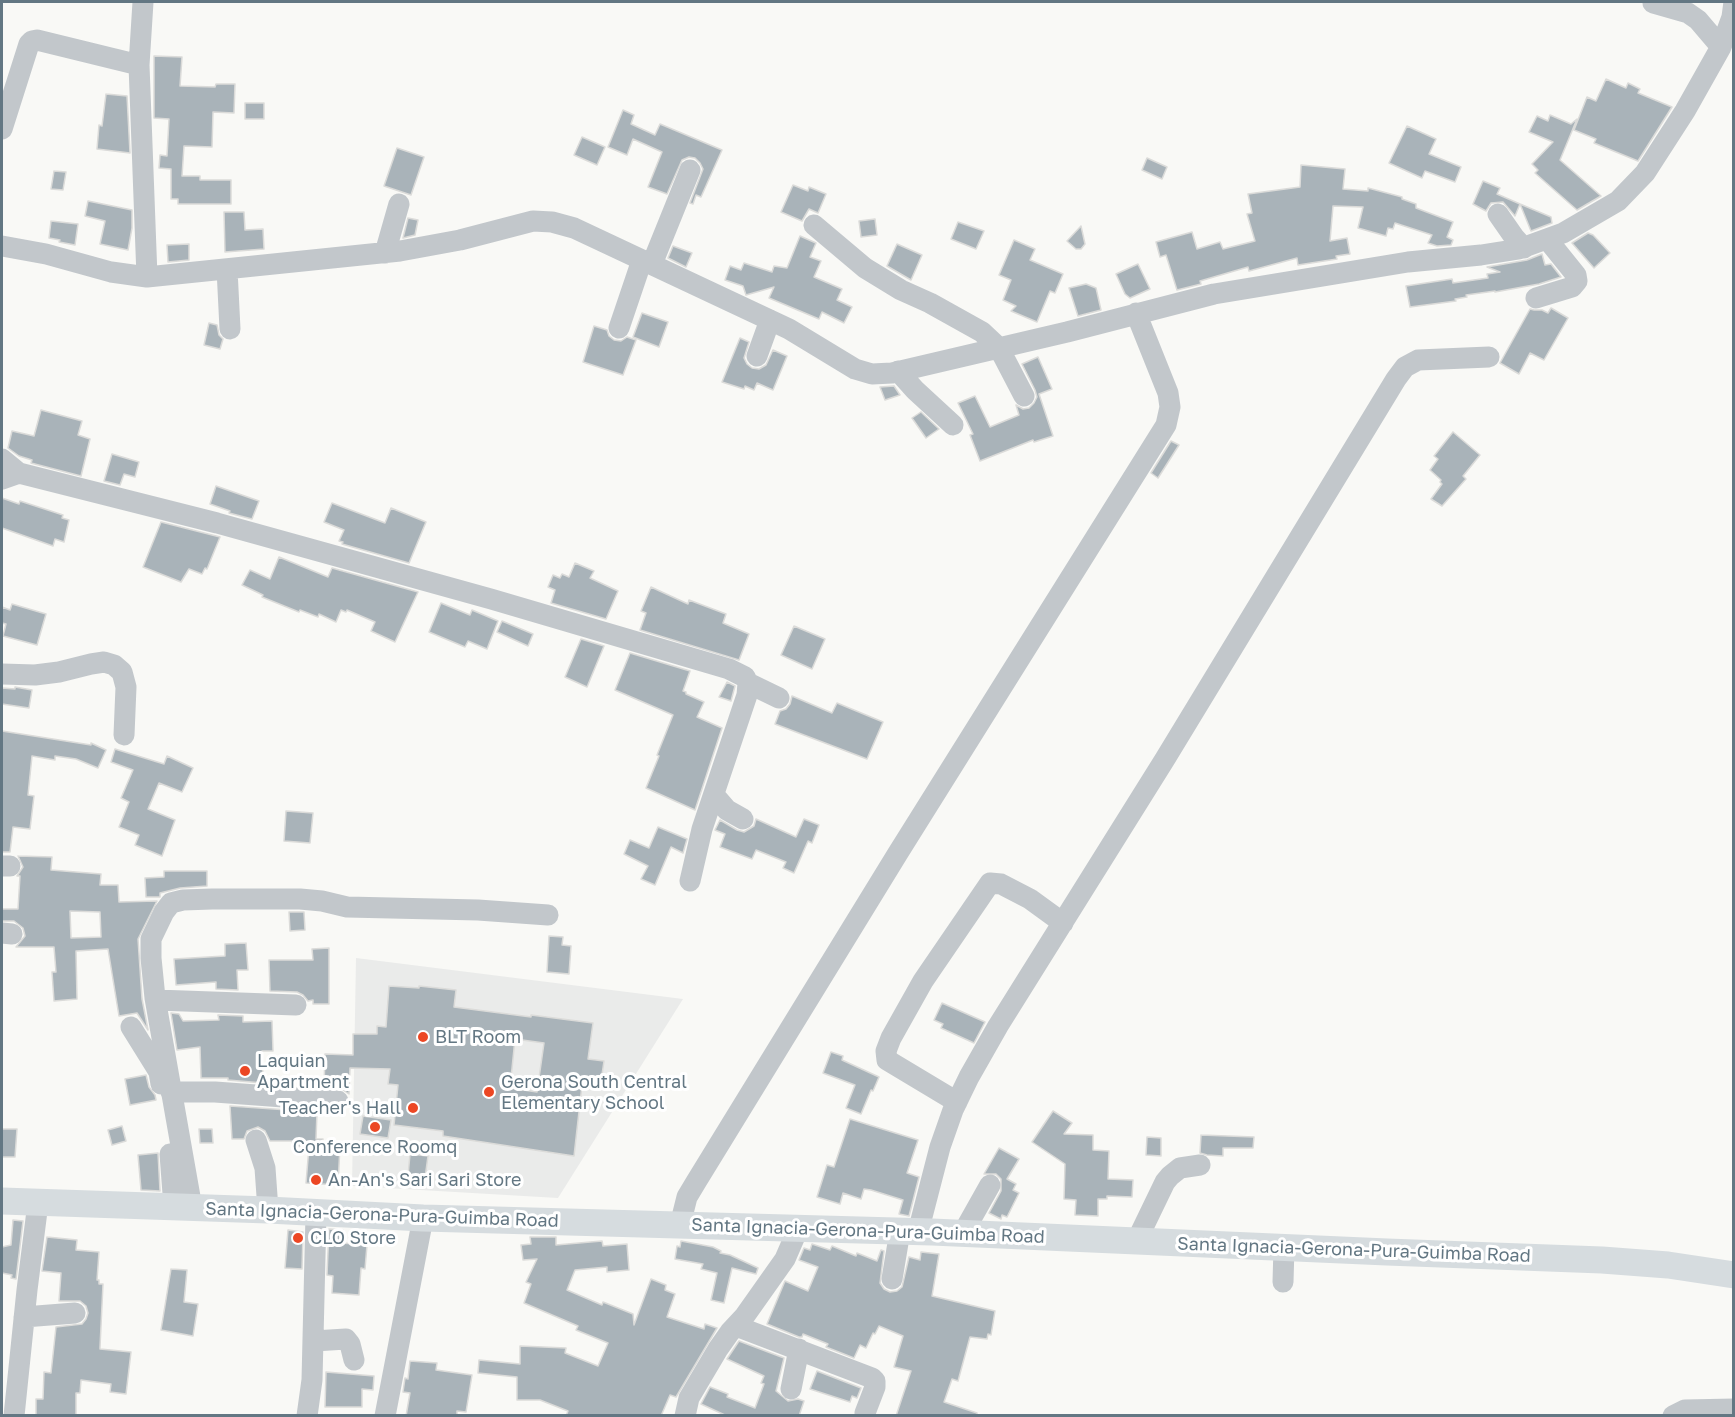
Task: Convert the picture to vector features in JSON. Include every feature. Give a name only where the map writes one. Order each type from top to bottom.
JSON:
[{"type":"main road","name":"Santa Ignacia-Gerona-Pura-Guimba Road","points":[[2,1202],[268,1210],[423,1218],[909,1231],[1137,1240],[1602,1260],[1668,1265],[1734,1275]]},
{"type":"street","points":[[143,2],[138,65],[147,277]]},
{"type":"street","points":[[2,246],[46,254],[111,272],[147,277],[385,253],[460,240],[533,221],[552,222],[574,228],[789,329],[855,369],[872,374],[898,371],[1067,332],[1214,294],[1408,262],[1524,248],[1563,233],[1618,201],[1645,173],[1685,111],[1721,47],[1732,17],[1734,2]]},
{"type":"street","points":[[1653,3],[1688,14],[1698,20],[1721,47]]},
{"type":"street","points":[[2,126],[29,44],[32,41],[37,40],[138,65]]},
{"type":"street","points":[[619,328],[690,170]]},
{"type":"street","points":[[385,253],[399,204]]},
{"type":"street","points":[[1498,214],[1524,248]]},
{"type":"street","points":[[814,225],[865,268],[901,290],[930,303],[982,332],[999,348],[1024,396]]},
{"type":"street","points":[[1536,298],[1572,287],[1577,281],[1576,275],[1547,239]]},
{"type":"street","points":[[227,268],[230,329]]},
{"type":"street","points":[[680,1224],[687,1197],[696,1182],[898,853],[1166,425],[1170,417],[1168,393],[1136,313]]},
{"type":"street","points":[[757,356],[770,320]]},
{"type":"street","points":[[892,1279],[957,1102],[998,1026],[1405,367],[1418,360],[1489,357]]},
{"type":"street","points":[[898,371],[953,425]]},
{"type":"street","points":[[2,459],[10,476],[218,523],[491,599],[729,669],[746,678],[747,695],[702,829],[690,881]]},
{"type":"street","points":[[2,674],[35,675],[104,662],[114,665],[122,672],[126,687],[124,735]]},
{"type":"street","points":[[748,683],[779,698]]},
{"type":"street","points":[[714,795],[727,810],[743,819]]},
{"type":"street","points":[[957,1102],[887,1060],[886,1050],[891,1038],[924,981],[990,883],[1001,884],[1029,899],[1063,923]]},
{"type":"street","points":[[183,1208],[171,1092],[151,958],[151,939],[171,903],[183,900],[300,899],[347,907],[478,910],[548,915]]},
{"type":"street","points":[[156,1000],[296,1005]]},
{"type":"street","points":[[131,1027],[159,1072],[171,1161],[183,1208]]},
{"type":"street","points":[[171,1092],[215,1092],[338,1101]]},
{"type":"street","points":[[256,1140],[265,1168],[268,1210]]},
{"type":"street","points":[[1137,1240],[1157,1197],[1170,1176],[1180,1168],[1200,1165]]},
{"type":"street","points":[[963,1233],[990,1185]]},
{"type":"street","points":[[14,1416],[38,1203]]},
{"type":"street","points":[[307,1416],[311,1393],[314,1341],[313,1285],[316,1214]]},
{"type":"street","points":[[385,1416],[423,1218]]},
{"type":"street","points":[[685,1416],[689,1398],[718,1349],[744,1317],[785,1258],[798,1229]]},
{"type":"street","points":[[1283,1281],[1284,1247]]},
{"type":"street","points":[[24,1317],[75,1313]]},
{"type":"street","points":[[736,1326],[872,1378],[875,1387],[865,1413]]},
{"type":"street","points":[[314,1341],[346,1340],[350,1344],[354,1360]]},
{"type":"street","points":[[791,1389],[799,1350]]},
{"type":"street","points":[[1673,1416],[1685,1410],[1707,1413],[1734,1409]]},
{"type":"shaded area","name":"Gerona South Central Elementary School","points":[[356,958],[683,999],[558,1198],[352,1186]]},
{"type":"building","points":[[154,56],[182,57],[180,86],[215,87],[216,84],[235,84],[234,113],[213,112],[212,147],[184,146],[182,176],[200,176],[200,180],[231,180],[231,204],[178,204],[178,199],[171,199],[171,169],[159,168],[160,155],[167,156],[169,119],[154,118]]},
{"type":"building","points":[[1606,79],[1626,88],[1628,83],[1640,89],[1638,93],[1672,107],[1638,161],[1594,143],[1596,139],[1574,130],[1587,97],[1596,101]]},
{"type":"building","points":[[106,94],[127,96],[130,153],[97,149],[99,125],[102,126]]},
{"type":"building","points":[[245,103],[264,103],[264,119],[245,119]]},
{"type":"building","points":[[623,110],[634,115],[631,124],[655,135],[660,124],[722,150],[701,197],[696,195],[693,204],[690,203],[703,169],[695,158],[689,157],[682,160],[667,194],[648,187],[662,152],[633,139],[627,155],[608,147]]},
{"type":"building","points":[[1550,115],[1571,124],[1577,119],[1560,160],[1601,196],[1577,210],[1535,173],[1538,170],[1532,164],[1553,142],[1529,132],[1537,116],[1548,121]]},
{"type":"building","points":[[1407,126],[1436,139],[1429,154],[1461,167],[1455,182],[1425,171],[1422,178],[1389,163]]},
{"type":"building","points":[[582,137],[605,147],[597,165],[574,155]]},
{"type":"building","points":[[397,148],[424,157],[411,195],[384,186]]},
{"type":"building","points":[[1147,158],[1167,167],[1162,179],[1142,170]]},
{"type":"building","points":[[1301,165],[1345,169],[1343,189],[1368,191],[1368,188],[1402,197],[1416,204],[1416,208],[1453,222],[1447,237],[1453,240],[1451,245],[1437,246],[1428,243],[1432,235],[1395,223],[1393,229],[1388,228],[1386,236],[1358,228],[1363,207],[1333,206],[1330,241],[1347,238],[1350,254],[1336,256],[1337,259],[1298,265],[1297,258],[1249,271],[1248,267],[1177,290],[1166,255],[1160,257],[1156,242],[1192,232],[1197,249],[1220,242],[1223,249],[1255,241],[1247,214],[1252,213],[1248,194],[1300,187]]},
{"type":"building","points":[[54,171],[66,172],[63,190],[51,189]]},
{"type":"building","points":[[1483,181],[1500,188],[1497,194],[1520,204],[1515,216],[1503,202],[1491,203],[1486,211],[1473,204]]},
{"type":"building","points":[[793,185],[808,191],[809,187],[826,194],[818,213],[809,209],[802,221],[781,212]]},
{"type":"building","points":[[88,201],[132,210],[128,250],[100,244],[105,221],[85,216]]},
{"type":"building","points":[[1520,204],[1551,217],[1552,223],[1531,231]]},
{"type":"building","points":[[224,212],[244,212],[245,230],[263,229],[264,249],[225,252]]},
{"type":"building","points":[[408,218],[418,220],[415,235],[403,238]]},
{"type":"building","points":[[875,219],[877,235],[861,237],[859,221]]},
{"type":"building","points":[[51,221],[78,224],[75,245],[49,238]]},
{"type":"building","points":[[958,222],[984,231],[976,249],[951,239]]},
{"type":"building","points":[[1081,226],[1085,244],[1081,249],[1076,249],[1067,241]]},
{"type":"building","points":[[1588,233],[1593,235],[1610,253],[1594,268],[1572,243]]},
{"type":"building","points":[[800,236],[816,243],[810,257],[821,261],[814,277],[842,289],[837,300],[852,307],[844,323],[822,312],[819,319],[769,298],[774,287],[746,295],[743,286],[725,280],[730,266],[741,270],[744,263],[772,272],[774,266],[787,268]]},
{"type":"building","points":[[1014,240],[1035,249],[1030,260],[1063,274],[1055,293],[1050,291],[1037,322],[1011,311],[1016,306],[1003,300],[1011,280],[999,275]]},
{"type":"building","points":[[189,244],[189,260],[168,262],[167,245]]},
{"type":"building","points":[[897,244],[922,255],[911,280],[887,266]]},
{"type":"building","points":[[673,246],[692,253],[686,267],[668,258]]},
{"type":"building","points":[[1542,254],[1545,265],[1551,264],[1561,277],[1539,284],[1466,295],[1467,297],[1455,299],[1456,301],[1410,307],[1406,286],[1452,279],[1453,283],[1488,278],[1487,274],[1500,272],[1487,267],[1527,260]]},
{"type":"building","points":[[1138,264],[1150,289],[1130,298],[1125,294],[1116,274]]},
{"type":"building","points":[[1086,284],[1096,288],[1101,310],[1078,316],[1069,288]]},
{"type":"building","points":[[1551,308],[1568,318],[1544,360],[1530,353],[1519,374],[1500,363],[1530,309],[1548,313]]},
{"type":"building","points":[[642,313],[668,322],[659,347],[633,337]]},
{"type":"building","points":[[209,323],[217,325],[219,335],[223,339],[220,349],[204,345]]},
{"type":"building","points":[[594,326],[607,330],[609,336],[614,340],[621,341],[627,337],[636,340],[623,375],[583,362]]},
{"type":"building","points":[[740,338],[749,342],[744,358],[752,368],[759,369],[766,365],[773,350],[787,356],[773,390],[757,383],[754,390],[722,382]]},
{"type":"building","points":[[1038,357],[1052,389],[1039,394],[1053,436],[1034,442],[1033,440],[980,461],[970,435],[973,434],[958,403],[975,396],[990,427],[1019,415],[1016,405],[1023,409],[1029,408],[1037,397],[1022,364]]},
{"type":"building","points":[[894,386],[900,395],[885,400],[880,387]]},
{"type":"building","points":[[41,410],[82,421],[78,435],[90,439],[81,476],[31,463],[32,460],[19,456],[8,448],[12,431],[34,436]]},
{"type":"building","points":[[921,412],[939,429],[926,438],[912,418]]},
{"type":"building","points":[[1453,432],[1480,455],[1463,476],[1466,479],[1442,506],[1431,499],[1442,484],[1441,480],[1430,470],[1438,459],[1434,456]]},
{"type":"building","points":[[1171,441],[1179,445],[1158,478],[1151,473]]},
{"type":"building","points":[[112,454],[139,462],[135,477],[124,474],[120,485],[104,481]]},
{"type":"building","points":[[216,486],[259,501],[252,519],[229,513],[230,511],[210,504]]},
{"type":"building","points":[[2,498],[19,504],[20,501],[63,515],[62,518],[69,520],[64,542],[55,539],[53,546],[2,528]]},
{"type":"building","points":[[332,503],[385,523],[391,508],[426,522],[409,563],[342,544],[343,542],[339,541],[344,530],[324,522]]},
{"type":"building","points":[[161,522],[220,537],[207,569],[205,568],[202,574],[189,569],[181,582],[143,567]]},
{"type":"building","points":[[279,557],[328,577],[332,568],[418,592],[395,642],[371,631],[375,622],[347,610],[346,612],[341,610],[336,622],[319,614],[318,617],[300,610],[299,612],[262,597],[263,595],[242,585],[250,570],[270,579]]},
{"type":"building","points":[[575,563],[594,571],[590,578],[618,591],[606,619],[551,603],[555,590],[548,587],[553,575],[560,578],[562,574],[569,577]]},
{"type":"building","points":[[651,587],[688,604],[689,600],[726,614],[723,623],[749,634],[739,660],[640,630],[646,613],[641,611]]},
{"type":"building","points":[[441,603],[470,615],[472,610],[498,621],[487,649],[468,641],[465,647],[429,632]]},
{"type":"building","points":[[12,604],[46,614],[37,645],[3,636],[6,624],[2,623],[2,607],[10,610]]},
{"type":"building","points":[[502,621],[533,634],[528,646],[497,632]]},
{"type":"building","points":[[794,626],[825,639],[812,669],[781,655]]},
{"type":"building","points":[[581,639],[604,646],[587,687],[565,677]]},
{"type":"building","points":[[630,653],[690,671],[683,691],[704,702],[697,717],[722,728],[695,810],[646,788],[673,715],[615,690]]},
{"type":"building","points":[[727,682],[735,686],[731,701],[719,697]]},
{"type":"building","points":[[15,687],[32,690],[29,708],[2,704],[2,688],[15,689]]},
{"type":"building","points":[[792,696],[832,713],[837,703],[883,722],[867,759],[775,724],[780,711],[786,709],[790,704]]},
{"type":"building","points":[[2,731],[91,745],[91,743],[106,750],[98,768],[76,759],[55,756],[55,760],[32,756],[28,795],[34,796],[30,829],[13,827],[10,852],[2,852]]},
{"type":"building","points":[[115,749],[164,764],[167,756],[193,768],[182,792],[159,783],[148,809],[175,820],[162,856],[135,845],[139,835],[119,827],[129,802],[121,798],[133,770],[111,762]]},
{"type":"building","points":[[286,811],[313,813],[310,843],[284,841]]},
{"type":"building","points":[[756,819],[796,837],[804,819],[819,825],[812,843],[808,841],[794,873],[783,868],[786,862],[756,850],[752,859],[720,847],[725,834],[715,830],[720,820],[744,832],[754,826]]},
{"type":"building","points":[[658,827],[687,839],[683,853],[671,847],[655,885],[641,879],[648,866],[624,854],[630,840],[649,848]]},
{"type":"building","points":[[18,856],[52,857],[51,870],[101,874],[100,885],[118,885],[119,902],[157,901],[138,939],[142,999],[148,1030],[137,1013],[119,1016],[108,949],[76,951],[77,999],[54,1001],[52,972],[56,972],[54,947],[16,947],[25,936],[23,928],[14,921],[2,921],[2,909],[18,909],[20,876],[17,876],[23,867]],"holes":[[[70,911],[100,912],[101,937],[71,938]]]},
{"type":"building","points":[[164,871],[207,871],[207,886],[180,888],[160,893],[160,897],[146,897],[145,878],[164,877]]},
{"type":"building","points":[[289,912],[304,912],[305,930],[290,931]]},
{"type":"building","points":[[549,936],[563,937],[562,945],[571,946],[569,974],[547,972]]},
{"type":"building","points":[[246,943],[248,970],[237,970],[238,990],[216,989],[216,982],[176,985],[174,959],[225,956],[225,944]]},
{"type":"building","points":[[329,948],[329,1004],[313,1004],[313,1000],[308,1001],[297,992],[270,991],[269,960],[313,960],[312,949]]},
{"type":"building","points":[[389,986],[456,990],[454,1007],[593,1023],[588,1059],[604,1061],[600,1088],[582,1085],[574,1156],[443,1136],[443,1131],[394,1125],[398,1085],[388,1084],[390,1069],[350,1068],[349,1094],[340,1088],[324,1087],[325,1054],[353,1055],[353,1034],[377,1034],[377,1026],[386,1027]],"holes":[[[515,1039],[544,1043],[537,1092],[510,1088]]]},
{"type":"building","points":[[942,1003],[985,1022],[974,1043],[941,1028],[943,1024],[934,1020]]},
{"type":"building","points":[[171,1013],[179,1014],[183,1021],[219,1020],[218,1015],[243,1016],[243,1022],[272,1021],[273,1051],[262,1051],[263,1083],[228,1080],[228,1078],[201,1078],[200,1047],[177,1050]]},
{"type":"building","points":[[831,1052],[843,1056],[842,1060],[879,1077],[861,1114],[846,1108],[855,1085],[823,1073]]},
{"type":"building","points":[[146,1075],[156,1100],[130,1105],[125,1079]]},
{"type":"building","points":[[230,1106],[317,1112],[316,1139],[323,1139],[322,1145],[340,1146],[338,1185],[306,1183],[309,1147],[292,1146],[292,1141],[270,1141],[265,1131],[258,1127],[247,1131],[244,1139],[232,1139]]},
{"type":"building","points":[[1053,1111],[1072,1123],[1064,1134],[1093,1135],[1093,1150],[1109,1151],[1108,1179],[1133,1180],[1132,1197],[1107,1196],[1107,1199],[1098,1199],[1098,1216],[1075,1215],[1076,1200],[1064,1199],[1065,1164],[1032,1142]]},
{"type":"building","name":"Conference Roomq","points":[[363,1116],[391,1120],[388,1138],[360,1134]]},
{"type":"building","points":[[850,1119],[918,1140],[907,1173],[919,1177],[909,1216],[899,1214],[903,1200],[871,1190],[864,1189],[861,1199],[843,1193],[840,1204],[817,1197],[827,1165],[834,1167]]},
{"type":"building","points":[[122,1126],[126,1141],[112,1145],[108,1130]]},
{"type":"building","points":[[2,1129],[17,1129],[15,1157],[2,1157]]},
{"type":"building","points":[[199,1129],[212,1129],[213,1143],[200,1143]]},
{"type":"building","points":[[1201,1135],[1254,1137],[1253,1148],[1223,1148],[1223,1156],[1207,1155],[1200,1153]]},
{"type":"building","points":[[1147,1137],[1161,1138],[1161,1156],[1146,1155]]},
{"type":"building","points":[[999,1148],[1019,1159],[1007,1179],[1016,1184],[1013,1190],[1019,1193],[1007,1217],[1002,1215],[1001,1219],[989,1213],[1001,1191],[1001,1179],[996,1174],[984,1174]]},
{"type":"building","points":[[158,1153],[160,1191],[141,1190],[138,1155]]},
{"type":"building","points":[[410,1154],[428,1156],[425,1178],[408,1176]]},
{"type":"building","points":[[13,1220],[23,1221],[16,1279],[11,1278],[12,1275],[2,1273],[2,1247],[11,1245]]},
{"type":"building","points":[[329,1229],[343,1230],[342,1243],[367,1245],[365,1269],[361,1268],[359,1295],[332,1293],[333,1276],[327,1275]]},
{"type":"building","points":[[288,1230],[303,1232],[302,1269],[285,1268]]},
{"type":"building","points":[[47,1237],[77,1240],[76,1250],[99,1252],[97,1280],[99,1284],[103,1284],[100,1349],[131,1352],[126,1394],[110,1392],[111,1384],[81,1380],[80,1393],[76,1393],[76,1416],[36,1416],[36,1399],[43,1399],[44,1372],[51,1373],[56,1327],[82,1324],[88,1313],[86,1306],[80,1301],[59,1301],[61,1273],[42,1271]]},
{"type":"building","points":[[530,1237],[556,1237],[556,1245],[602,1241],[603,1246],[627,1244],[629,1270],[607,1272],[607,1267],[575,1270],[567,1290],[602,1305],[603,1302],[633,1314],[634,1325],[651,1279],[666,1285],[665,1290],[675,1294],[667,1317],[704,1329],[705,1324],[717,1328],[676,1397],[670,1395],[661,1416],[566,1416],[568,1411],[540,1400],[517,1400],[517,1377],[478,1373],[479,1360],[520,1364],[520,1346],[566,1348],[565,1353],[598,1366],[608,1343],[576,1330],[578,1326],[524,1303],[531,1284],[526,1282],[537,1259],[523,1260],[521,1245],[531,1244]]},
{"type":"building","points":[[681,1241],[713,1247],[721,1251],[720,1253],[730,1255],[758,1268],[756,1274],[732,1268],[724,1303],[711,1300],[717,1273],[701,1269],[703,1264],[675,1259],[677,1246],[680,1247]]},
{"type":"building","points":[[812,1244],[830,1250],[832,1246],[856,1256],[857,1253],[877,1261],[881,1250],[884,1251],[880,1283],[890,1292],[902,1287],[909,1257],[920,1260],[921,1252],[939,1254],[932,1296],[995,1311],[991,1335],[988,1334],[987,1339],[970,1337],[958,1381],[952,1379],[944,1402],[977,1413],[977,1416],[896,1416],[911,1371],[894,1367],[903,1336],[879,1326],[866,1348],[860,1345],[854,1358],[826,1347],[828,1344],[803,1334],[799,1337],[767,1324],[785,1281],[808,1291],[818,1267],[799,1260],[804,1248],[810,1250]]},
{"type":"building","points":[[171,1269],[187,1270],[184,1302],[198,1304],[193,1336],[161,1330]]},
{"type":"building","points":[[739,1341],[784,1358],[776,1391],[788,1401],[798,1399],[804,1401],[799,1416],[727,1416],[701,1404],[710,1387],[728,1394],[727,1397],[755,1408],[764,1384],[761,1383],[764,1376],[727,1359]]},
{"type":"building","points":[[410,1361],[437,1363],[436,1370],[472,1375],[466,1412],[457,1411],[457,1416],[406,1416],[410,1393],[403,1392],[405,1378],[408,1379]]},
{"type":"building","points":[[817,1371],[861,1388],[857,1398],[852,1396],[850,1402],[810,1389]]},
{"type":"building","points":[[326,1372],[374,1376],[373,1390],[362,1389],[362,1407],[325,1407]]},
{"type":"place","name":"BLT Room","points":[[423,1037]]},
{"type":"place","name":"Laquian Apartment","points":[[245,1071]]},
{"type":"place","name":"Gerona South Central Elementary School","points":[[489,1092]]},
{"type":"place","name":"Teacher's Hall","points":[[413,1108]]},
{"type":"place","name":"Conference Roomq","points":[[375,1127]]},
{"type":"place","name":"An-An's Sari Sari Store","points":[[316,1180]]},
{"type":"place","name":"CLO Store","points":[[298,1238]]}]
